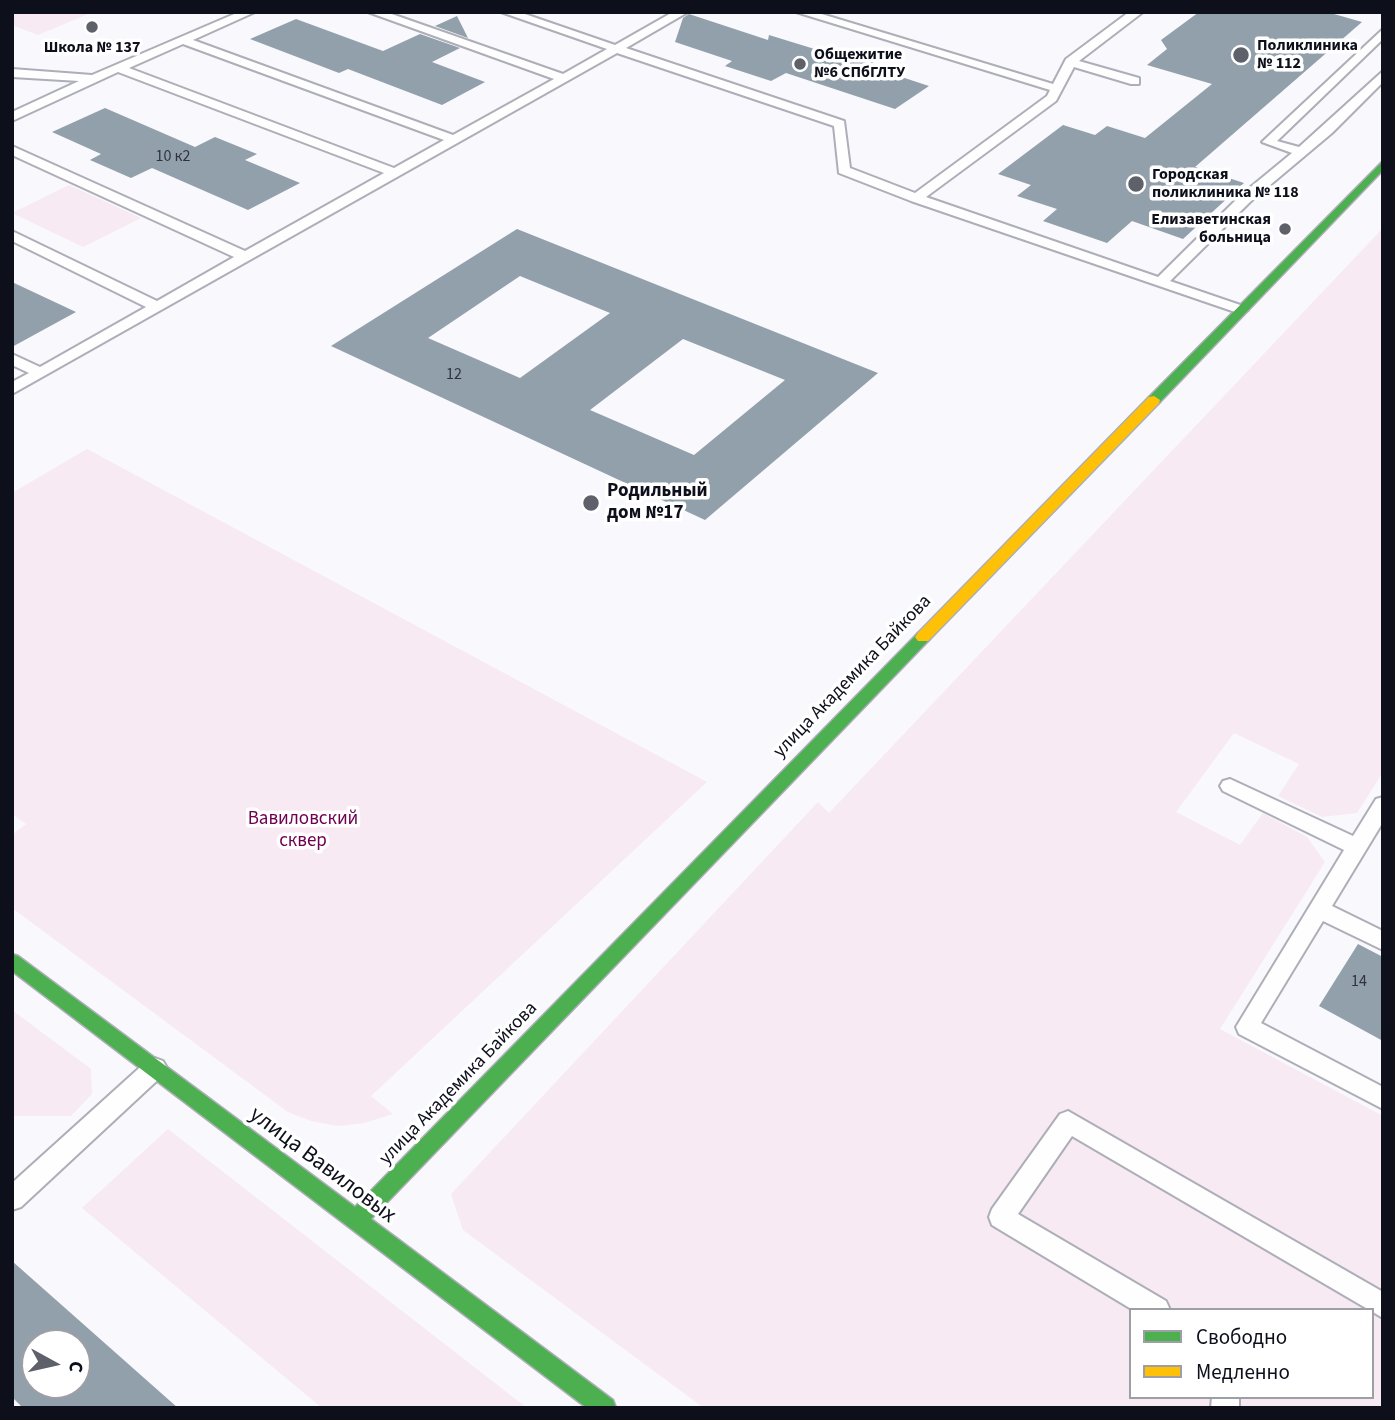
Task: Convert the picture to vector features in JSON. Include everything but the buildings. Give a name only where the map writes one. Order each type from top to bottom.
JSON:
[{"type":"street","name":"улица Академика Байкова","points":[[356,1220],[1381,168]]},
{"type":"street","name":"улица Вавиловых","points":[[12,961],[605,1408]]},
{"type":"lane","points":[[12,117],[249,12]]},
{"type":"lane","points":[[374,12],[566,79]]},
{"type":"lane","points":[[508,12],[841,124],[844,170],[916,198],[1241,310]]},
{"type":"lane","points":[[12,389],[682,12]]},
{"type":"lane","points":[[802,12],[1058,89]]},
{"type":"lane","points":[[916,198],[1052,98],[1070,62],[1137,12]]},
{"type":"lane","points":[[1161,282],[1246,198],[1300,150],[1309,125],[1383,32]]},
{"type":"lane","points":[[185,41],[455,140]]},
{"type":"lane","points":[[1070,62],[1135,81]]},
{"type":"lane","points":[[118,68],[395,173]]},
{"type":"lane","points":[[12,74],[95,78]]},
{"type":"lane","points":[[1300,150],[1264,146],[1309,125],[1383,75]]},
{"type":"lane","points":[[12,150],[245,257]]},
{"type":"lane","points":[[12,235],[157,307]]},
{"type":"lane","points":[[12,359],[41,373]]},
{"type":"lane","points":[[1230,786],[1355,846]]},
{"type":"lane","points":[[1383,804],[1247,1027],[1383,1099]]},
{"type":"lane","points":[[1319,909],[1383,941]]},
{"type":"lane","points":[[12,1199],[155,1068]]},
{"type":"lane","points":[[1154,1308],[1001,1217],[1068,1121],[1383,1306]]},
{"type":"green space","points":[[12,12],[93,12],[38,35],[12,25]]},
{"type":"green space","points":[[69,185],[141,218],[83,247],[12,213]]},
{"type":"green space","points":[[1383,228],[1383,772],[1357,813],[1322,817],[1278,796],[1299,764],[1234,733],[1176,812],[1240,845],[1263,813],[1307,837],[1325,862],[1220,1029],[1383,1116],[1383,1408],[704,1408],[463,1230],[451,1194],[818,802],[829,813]]},
{"type":"green space","name":"Вавиловский сквер","points":[[87,449],[707,782],[371,1096],[393,1114],[364,1123],[338,1126],[311,1121],[288,1112],[12,908],[12,835],[26,824],[12,814],[12,493]]},
{"type":"green space","points":[[12,1010],[91,1069],[92,1094],[71,1116],[12,1116]]},
{"type":"green space","points":[[168,1129],[527,1408],[322,1408],[82,1208]]},
{"type":"traffic: fast","points":[[1154,400],[1383,164]]},
{"type":"traffic: fast","points":[[356,1220],[923,637]]},
{"type":"traffic: fast","points":[[12,961],[605,1408]]},
{"type":"traffic: slow","points":[[923,637],[1154,400]]},
{"type":"place","name":"Школа № 137","points":[[92,27]]},
{"type":"place","name":"Поликлиника № 112","points":[[1241,55]]},
{"type":"place","name":"Общежитие №6 СПбГЛТУ","points":[[800,64]]},
{"type":"place","name":"Городская поликлиника № 118","points":[[1136,184]]},
{"type":"place","name":"Елизаветинская больница","points":[[1285,229]]},
{"type":"place","name":"Родильный дом №17","points":[[591,503]]}]
